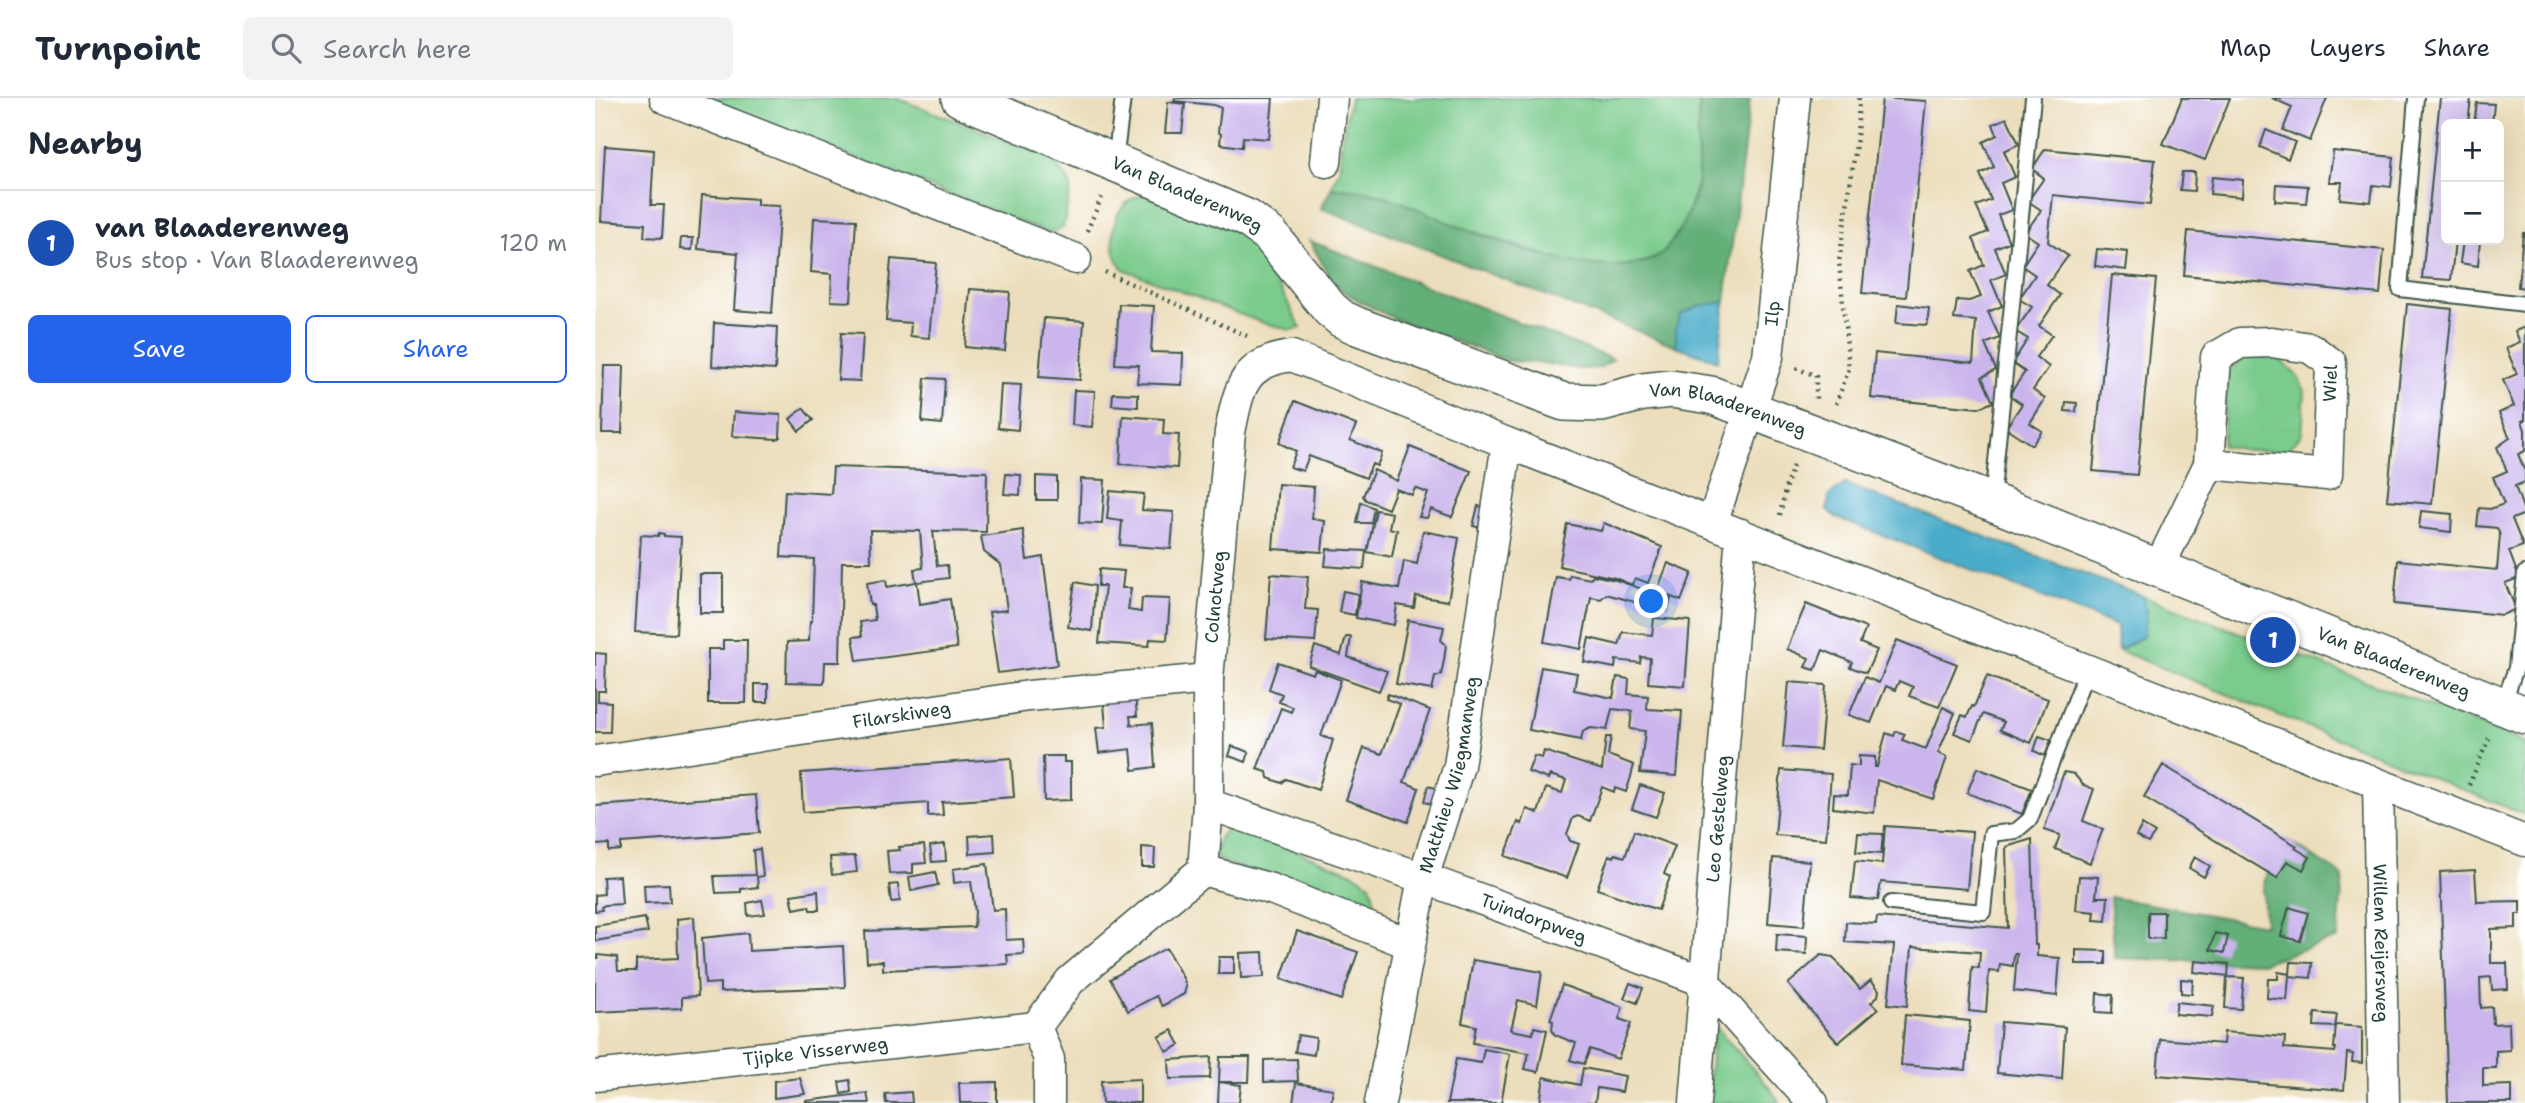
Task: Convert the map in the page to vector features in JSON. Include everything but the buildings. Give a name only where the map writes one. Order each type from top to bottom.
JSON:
[{"type":"street","points":[[665,98],[1076,259]]},
{"type":"street","name":"Van Blaaderenweg","points":[[960,98],[1247,218],[1261,226],[1329,309],[1342,319],[1369,330],[1564,402],[1602,403],[1671,388],[1698,391],[1992,502],[2514,710]]},
{"type":"street","points":[[1326,162],[1332,98]]},
{"type":"street","name":"Ilp","points":[[1712,523],[1768,357],[1795,98]]},
{"type":"street","name":"Wiel","points":[[2158,569],[2209,464],[2216,357],[2240,343],[2272,342],[2311,348],[2332,363],[2327,475],[2209,464]]},
{"type":"street","points":[[1292,356],[1507,443],[2525,841]]},
{"type":"street","name":"Colnotweg","points":[[1203,870],[1208,804],[1208,678],[1230,432],[1238,395],[1251,372],[1275,358],[1292,356]]},
{"type":"street","name":"Matthieu Wiegmanweg","points":[[1380,1103],[1423,878],[1459,766],[1507,443]]},
{"type":"street","name":"Leo Gestelweg","points":[[1695,1103],[1741,534]]},
{"type":"street","name":"Filarskiweg","points":[[595,761],[1029,696],[1208,678]]},
{"type":"street","name":"Willem Reijersweg","points":[[2378,784],[2384,1103]]},
{"type":"street","name":"Tuindorpweg","points":[[1208,804],[1423,878],[1703,982],[1813,1103]]},
{"type":"street","points":[[1049,1103],[1049,1059],[1035,1027],[1070,982],[1203,870],[1271,889],[1410,944]]},
{"type":"street","name":"Tjipke Visserweg","points":[[595,1076],[1035,1027]]},
{"type":"lane","points":[[1115,164],[1123,98]]},
{"type":"lane","points":[[1992,502],[2033,98]]},
{"type":"lane","points":[[2416,98],[2400,289],[2525,304]]},
{"type":"lane","points":[[2514,710],[2525,573]]},
{"type":"lane","points":[[1891,903],[1983,912],[1991,834],[2016,831],[2030,819],[2087,670]]},
{"type":"path","points":[[1823,438],[1849,369],[1839,261],[1857,138],[1859,98]]},
{"type":"path","points":[[1115,164],[1076,259],[1292,356]]},
{"type":"path","points":[[2457,814],[2514,710]]},
{"type":"green space","points":[[701,98],[896,98],[1048,156],[1067,178],[1071,187],[1063,228],[1049,233]]},
{"type":"green space","points":[[1350,98],[1700,98],[1698,181],[1685,220],[1670,244],[1656,259],[1617,267],[1567,262],[1460,227],[1379,194],[1343,188],[1331,189],[1340,167]]},
{"type":"green space","points":[[1700,98],[1750,98],[1725,302],[1698,306],[1676,327],[1676,346],[1321,208],[1331,189],[1362,191],[1393,199],[1452,224],[1552,258],[1606,266],[1631,265],[1653,259],[1669,246],[1676,235],[1697,187]]},
{"type":"green space","points":[[1148,193],[1234,229],[1273,275],[1301,328],[1290,330],[1260,322],[1123,269],[1113,242],[1115,222],[1124,205]]},
{"type":"green space","points":[[1310,241],[1613,359],[1600,368],[1579,369],[1509,361],[1395,319],[1340,289],[1329,276]]},
{"type":"green space","points":[[2247,355],[2278,357],[2298,377],[2305,391],[2302,433],[2287,451],[2222,446],[2228,372]]},
{"type":"green space","points":[[2143,596],[2525,742],[2525,815],[2118,650],[2132,644],[2147,612]]},
{"type":"green space","points":[[1230,825],[1353,873],[1370,884],[1375,902],[1366,910],[1353,909],[1219,860],[1215,856],[1219,838]]},
{"type":"green space","points":[[2287,840],[2343,876],[2338,938],[2262,963],[2115,958],[2110,897],[2265,925],[2263,888],[2268,868]]},
{"type":"green space","points":[[1714,1025],[1770,1088],[1780,1103],[1707,1103]]},
{"type":"water","points":[[1725,302],[1718,361],[1676,346],[1676,327],[1681,314],[1698,306]]},
{"type":"water","points":[[1845,484],[2143,596],[2147,612],[2143,637],[2118,650],[2117,626],[1835,517],[1827,510],[1829,496]]},
{"type":"place","name":"van Blaaderenweg","points":[[2273,640]]}]
